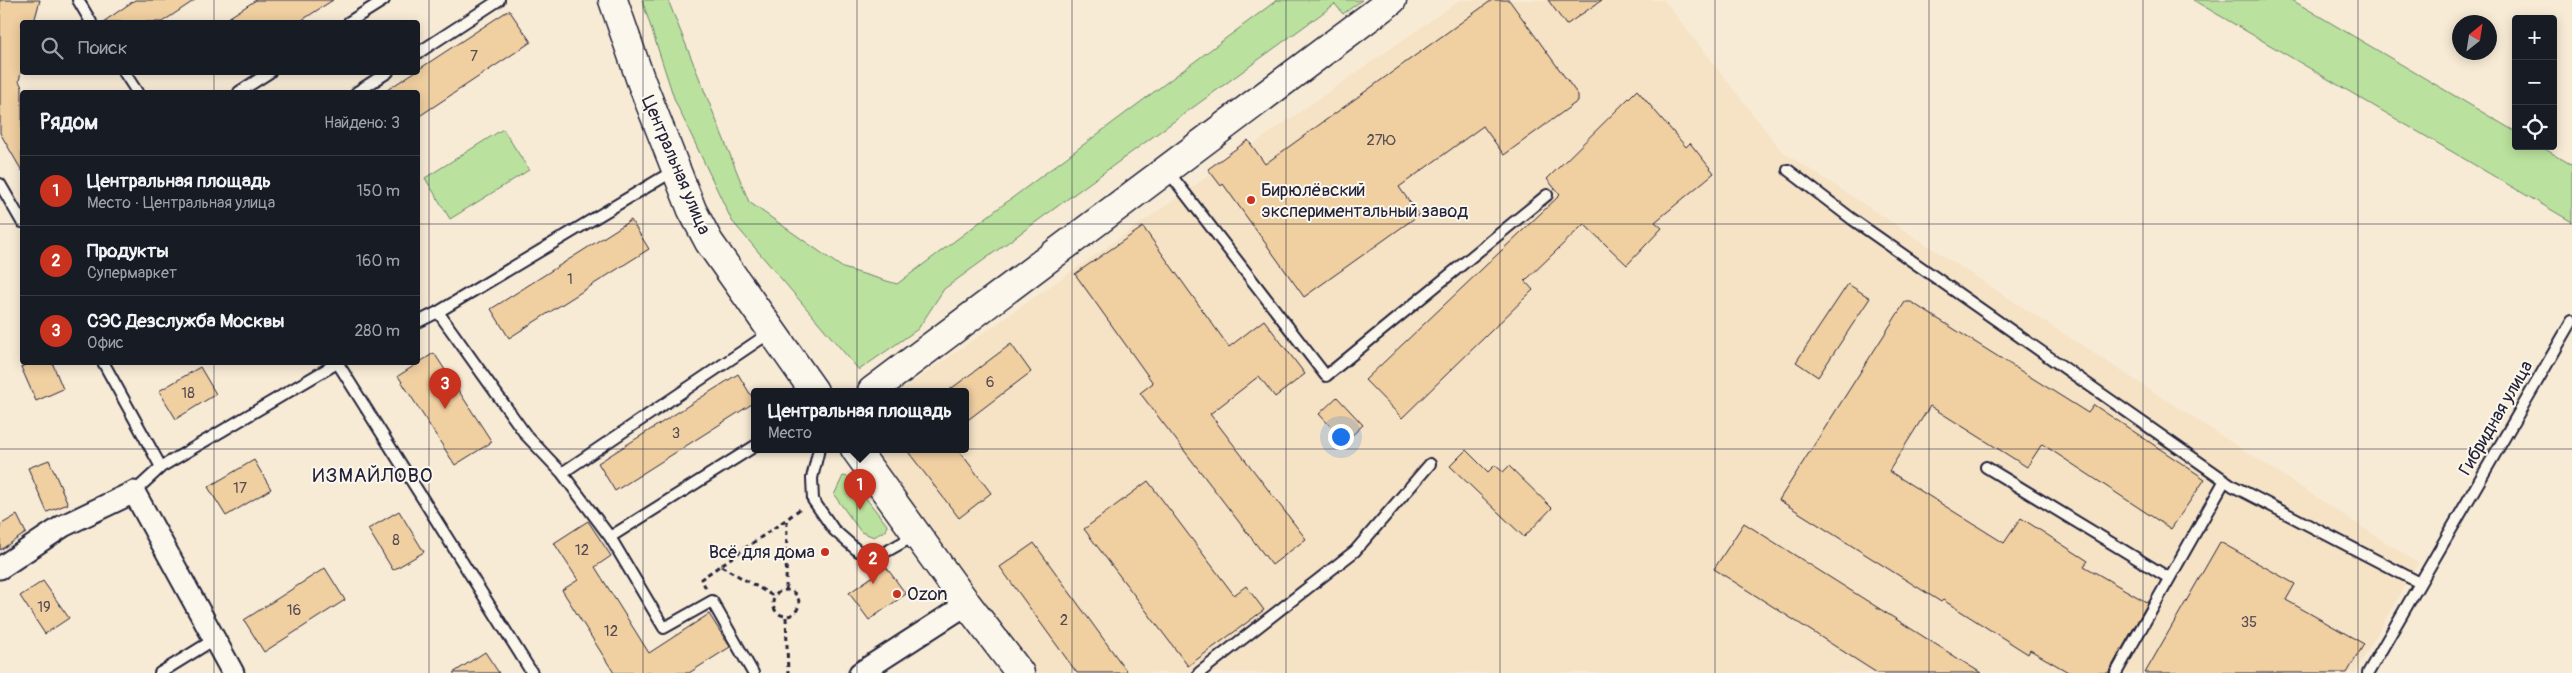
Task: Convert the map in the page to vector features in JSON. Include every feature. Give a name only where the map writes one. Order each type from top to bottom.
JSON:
[{"type":"street","name":"Центральная улица","points":[[613,0],[675,170],[709,242],[812,388]]},
{"type":"street","points":[[876,388],[1392,0]]},
{"type":"street","points":[[858,453],[967,604],[1020,673]]},
{"type":"street","points":[[0,568],[62,526],[134,492],[233,673]]},
{"type":"street","points":[[860,673],[967,604]]},
{"type":"lane","points":[[78,0],[90,20]]},
{"type":"lane","points":[[352,20],[384,0]]},
{"type":"lane","points":[[420,52],[499,0]]},
{"type":"lane","points":[[126,75],[136,90]]},
{"type":"lane","points":[[242,90],[265,75]]},
{"type":"lane","points":[[360,90],[383,75]]},
{"type":"lane","points":[[420,321],[675,170]]},
{"type":"lane","points":[[1166,170],[1326,376],[1547,195]]},
{"type":"lane","points":[[1788,170],[1852,218],[2225,480],[2420,583]]},
{"type":"lane","points":[[0,184],[20,220]]},
{"type":"lane","points":[[438,312],[526,435],[562,473],[610,537],[664,628],[712,601],[752,673]]},
{"type":"lane","name":"Гибридная улица","points":[[2368,673],[2572,321]]},
{"type":"lane","points":[[562,473],[771,331]]},
{"type":"lane","points":[[105,365],[161,467]]},
{"type":"lane","points":[[134,492],[161,467],[335,365]]},
{"type":"lane","points":[[339,365],[532,673]]},
{"type":"lane","points":[[610,537],[751,449]]},
{"type":"lane","points":[[818,453],[812,478],[813,500],[834,530],[858,551],[882,554],[917,534]]},
{"type":"lane","points":[[1199,673],[1355,551],[1430,464]]},
{"type":"lane","points":[[1986,467],[2169,578]]},
{"type":"lane","points":[[2116,673],[2225,480]]},
{"type":"lane","points":[[160,673],[215,639]]},
{"type":"path","points":[[712,601],[701,579],[813,500]]},
{"type":"path","points":[[786,589],[787,519]]},
{"type":"path","points":[[721,566],[775,597]]},
{"type":"path","points":[[786,589],[796,593],[800,603],[796,613],[786,617],[776,613],[772,603],[775,597],[776,593],[786,589]]},
{"type":"path","points":[[786,617],[788,673]]},
{"type":"shaded area","points":[[1460,0],[1664,0],[1782,151],[2418,563],[2355,673],[1036,673],[963,578],[875,453],[969,453],[969,388],[904,388]]},
{"type":"green space","points":[[642,0],[668,0],[749,202],[843,268],[897,284],[1277,0],[1362,0],[1343,14],[1335,4],[944,289],[918,329],[859,370],[732,221],[675,101]]},
{"type":"green space","points":[[2193,0],[2292,0],[2512,130],[2512,150],[2547,150],[2572,165],[2572,222]]},
{"type":"green space","points":[[503,129],[529,170],[450,219],[425,178]]},
{"type":"green space","points":[[843,476],[849,477],[887,525],[886,530],[874,537],[861,532],[834,495]]},
{"type":"building","points":[[0,0],[40,0],[35,20],[20,20],[19,81],[22,90],[20,90],[20,168],[0,133]]},
{"type":"building","points":[[135,0],[195,0],[165,20],[106,20]]},
{"type":"building","points":[[256,0],[333,0],[302,20],[225,20]]},
{"type":"building","points":[[1492,0],[1509,0],[1578,95],[1578,101],[1504,155],[1483,126],[1399,187],[1419,215],[1304,297],[1223,184],[1221,186],[1208,169],[1248,140],[1265,164]]},
{"type":"building","points":[[1548,0],[1602,0],[1566,25]]},
{"type":"building","points":[[509,10],[531,42],[420,116],[420,90],[387,90],[410,75],[420,75],[420,68]]},
{"type":"building","points":[[1637,90],[1686,147],[1690,143],[1714,173],[1655,222],[1662,228],[1627,265],[1584,224],[1525,281],[1533,290],[1402,418],[1365,380],[1560,195],[1547,179]]},
{"type":"building","points":[[631,220],[649,249],[509,338],[491,309]]},
{"type":"building","points":[[1143,227],[1229,347],[1264,320],[1305,374],[1275,397],[1259,376],[1210,414],[1306,539],[1272,565],[1140,393],[1153,383],[1075,274]]},
{"type":"building","points":[[1848,284],[1870,298],[1818,377],[1796,362]]},
{"type":"building","points":[[1905,302],[1911,302],[2088,413],[2094,405],[2205,479],[2171,529],[2042,444],[2027,467],[1930,406],[1889,471],[2004,543],[2021,518],[2088,561],[2084,566],[2148,603],[2108,673],[2070,673],[2030,650],[2028,654],[1943,600],[1941,602],[1779,500]]},
{"type":"building","points":[[1011,344],[1031,372],[969,419],[969,388],[952,388]]},
{"type":"building","points":[[434,353],[492,442],[455,465],[398,376],[415,365],[420,365],[420,362]]},
{"type":"building","points":[[25,365],[53,365],[63,389],[36,401],[21,367]]},
{"type":"building","points":[[200,367],[216,394],[176,419],[159,391]]},
{"type":"building","points":[[738,374],[751,395],[751,405],[615,491],[598,463]]},
{"type":"building","points":[[1337,397],[1363,425],[1345,442],[1319,414]]},
{"type":"building","points":[[1466,450],[1488,472],[1495,465],[1503,472],[1509,466],[1552,508],[1524,537],[1450,466]]},
{"type":"building","points":[[909,453],[961,453],[991,493],[959,518]]},
{"type":"building","points":[[49,460],[68,504],[47,512],[28,468]]},
{"type":"building","points":[[254,460],[271,489],[226,516],[208,487]]},
{"type":"building","points":[[1148,481],[1234,595],[1246,586],[1264,610],[1188,666],[1084,529]]},
{"type":"building","points":[[399,511],[424,552],[393,570],[368,529]]},
{"type":"building","points":[[17,515],[26,533],[0,550],[0,525]]},
{"type":"building","points":[[588,521],[611,556],[595,567],[649,653],[709,614],[730,647],[689,673],[614,673],[562,590],[578,580],[554,543]]},
{"type":"building","points":[[1744,523],[1981,673],[1877,673],[1714,569]]},
{"type":"building","points":[[2220,542],[2295,584],[2286,600],[2364,644],[2347,673],[2145,673]]},
{"type":"building","points":[[1034,543],[1128,673],[1077,673],[1000,567]]},
{"type":"building","points":[[886,567],[906,594],[869,620],[849,593]]},
{"type":"building","points":[[325,568],[345,600],[264,652],[244,620]]},
{"type":"building","points":[[43,581],[69,618],[45,634],[20,596]]},
{"type":"building","points":[[485,652],[499,673],[453,673]]},
{"type":"place","name":"Бирюлёвский экспериментальный завод","points":[[1251,200]]},
{"type":"place","name":"СЭС Дезслужба Москвы","points":[[445,409]]},
{"type":"place","name":"Центральная площадь","points":[[860,510]]},
{"type":"place","name":"Всё для дома","points":[[825,552]]},
{"type":"place","name":"Продукты","points":[[873,584]]},
{"type":"place","name":"Ozon","points":[[897,594]]},
{"type":"district","name":"ИЗМАЙЛОВО","points":[[373,475]]}]
